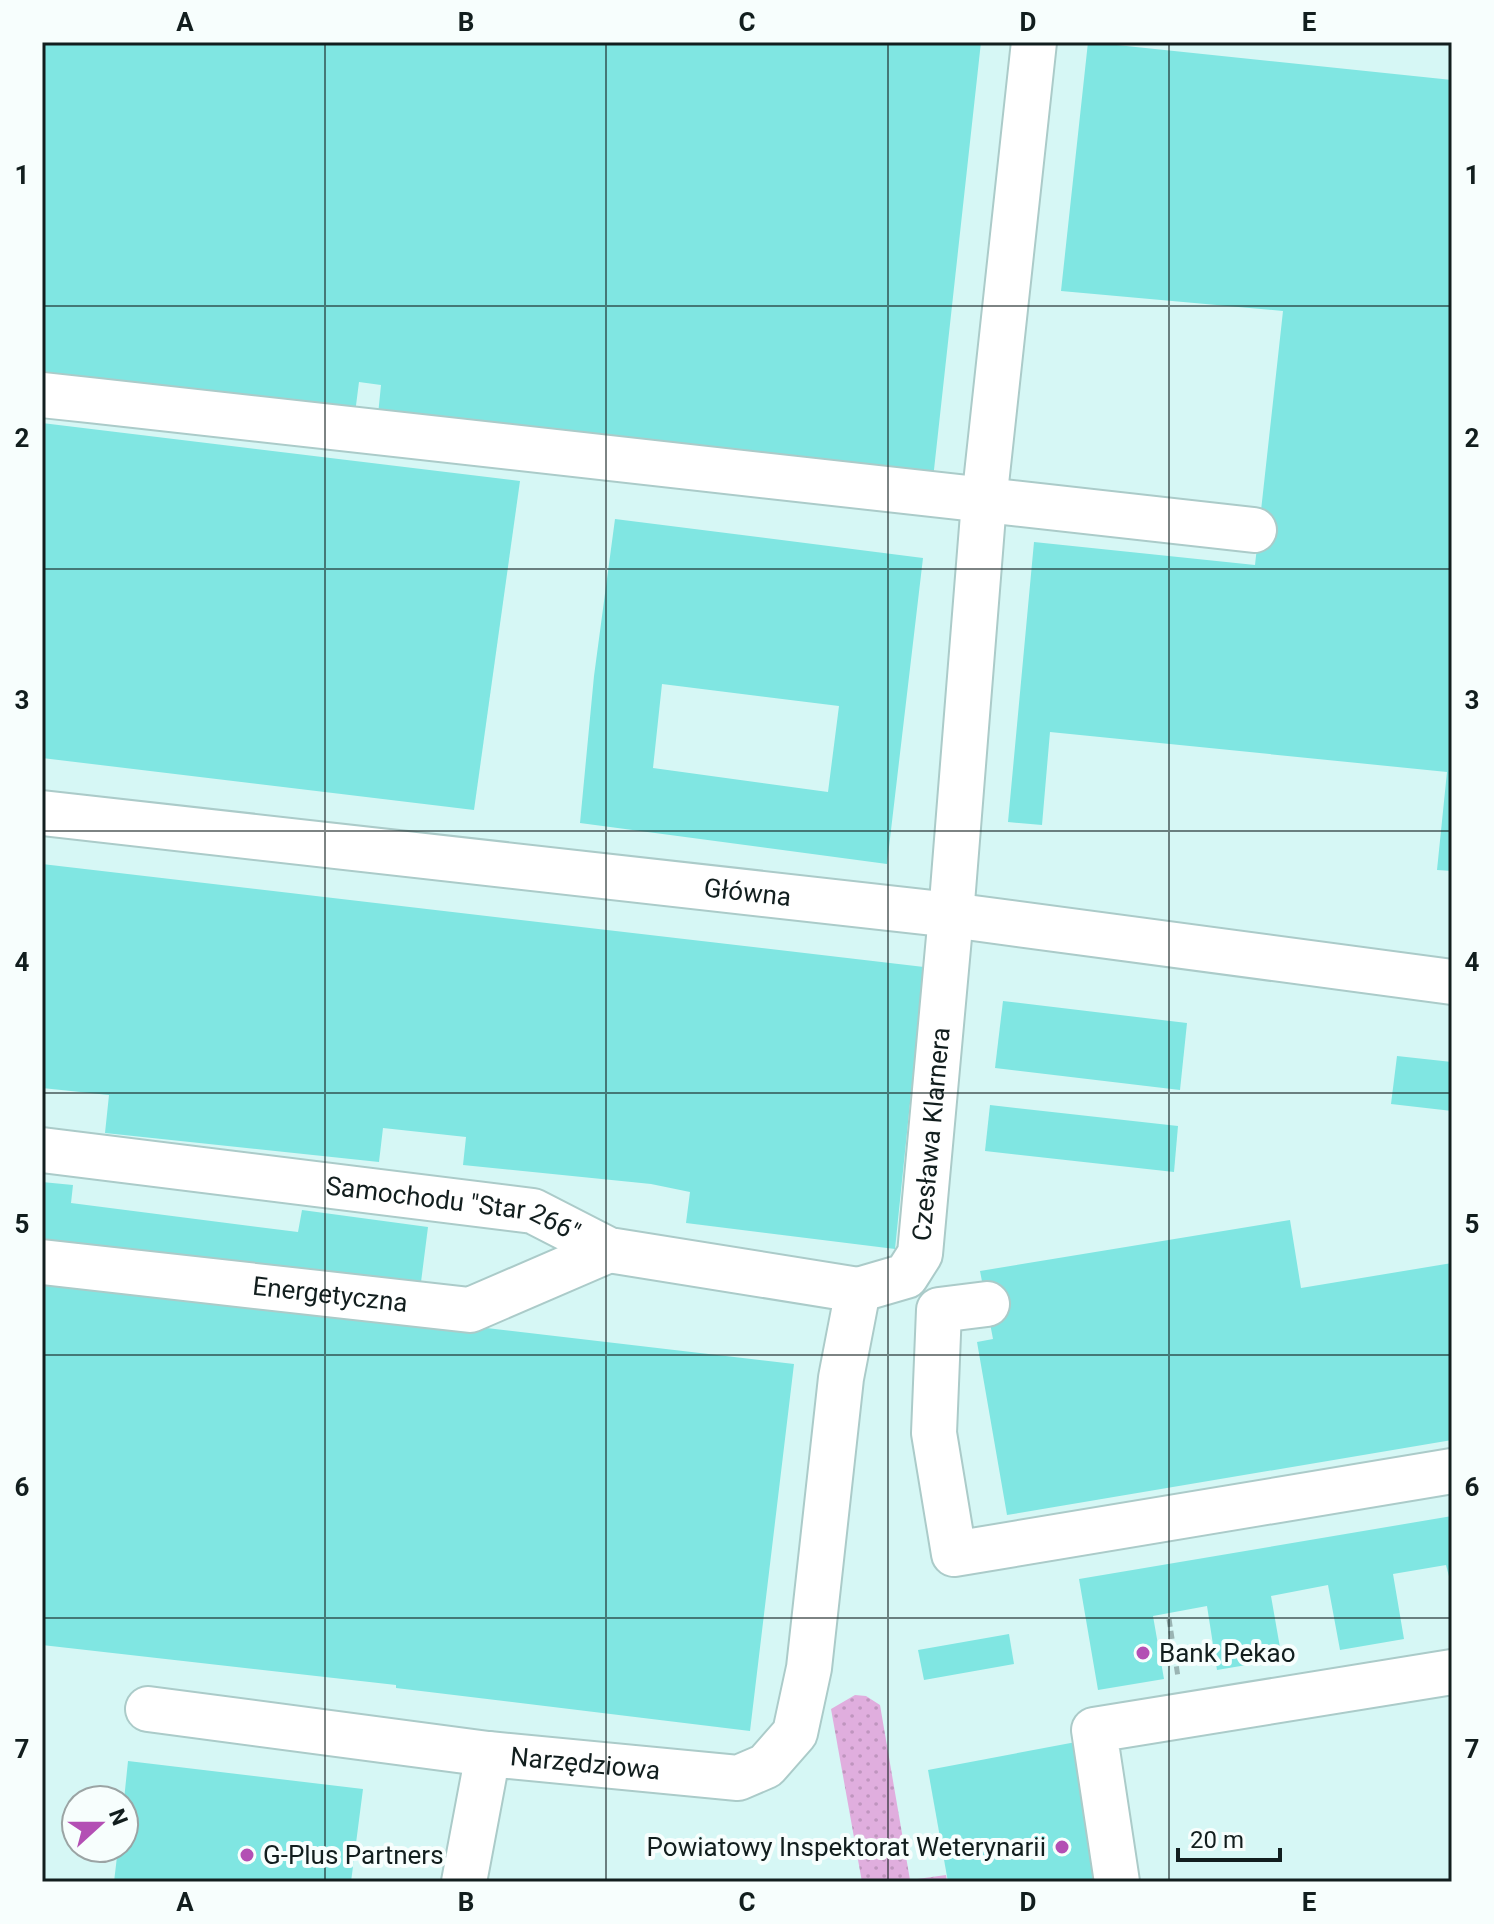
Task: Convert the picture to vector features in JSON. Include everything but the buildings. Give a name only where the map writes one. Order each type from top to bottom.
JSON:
[{"type":"street","name":"Czesława Klarnera","points":[[858,1290],[906,1276],[920,1254],[982,521],[1034,42]]},
{"type":"street","points":[[42,395],[545,449],[982,521],[1254,530]]},
{"type":"street","name":"Główna","points":[[42,813],[951,915],[1452,982]]},
{"type":"street","name":"Samochodu \"Star 266\"","points":[[42,1150],[533,1211],[609,1250],[858,1290]]},
{"type":"street","name":"Energetyczna","points":[[42,1262],[470,1310],[609,1250]]},
{"type":"street","name":"Narzędziowa","points":[[464,1882],[488,1754],[738,1778],[766,1766],[795,1733],[809,1668],[841,1378],[858,1290]]},
{"type":"street","points":[[987,1304],[939,1310],[934,1433],[954,1554],[1452,1471]]},
{"type":"street","points":[[1117,1882],[1094,1730],[1452,1672]]},
{"type":"street","points":[[148,1709],[488,1754]]},
{"type":"shaded area","points":[[855,1695],[866,1696],[880,1705],[910,1880],[946,1875],[947,1882],[862,1882],[831,1709]]},
{"type":"place","name":"Bank Pekao","points":[[1143,1653]]},
{"type":"place","name":"Powiatowy Inspektorat Weterynarii","points":[[1062,1847]]},
{"type":"place","name":"G-Plus Partners","points":[[247,1855]]}]
